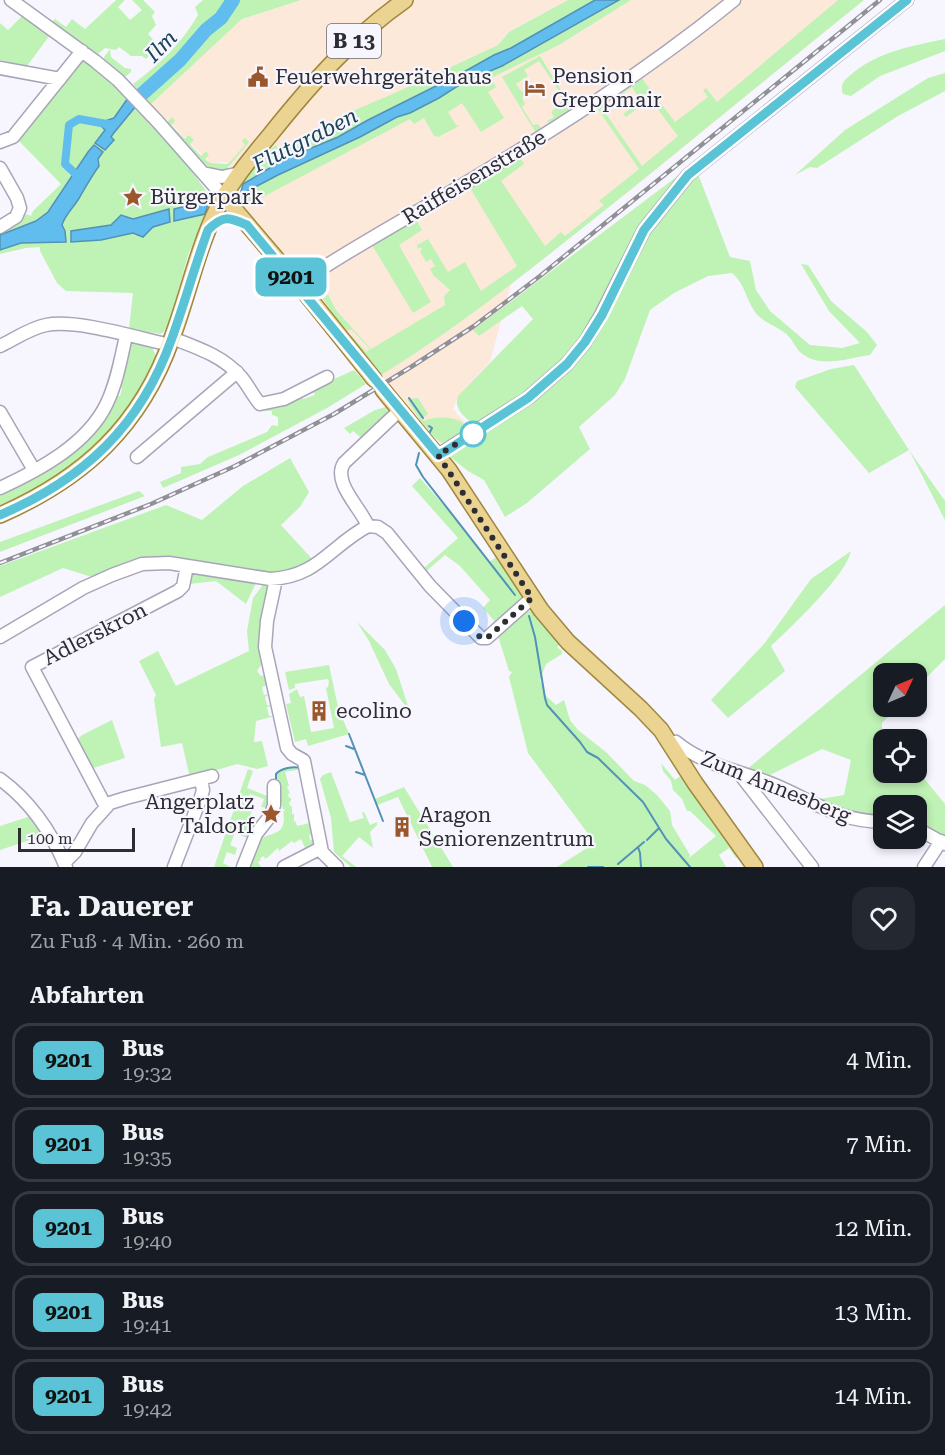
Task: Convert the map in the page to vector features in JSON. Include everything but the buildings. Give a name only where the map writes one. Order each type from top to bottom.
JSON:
[{"type":"main road","name":"B 13","points":[[0,515],[49,491],[77,472],[102,452],[123,429],[158,373],[171,342],[211,223],[224,193],[295,103],[328,66],[355,40],[405,0]]},
{"type":"main road","points":[[224,193],[234,210],[298,284],[438,455],[532,598],[558,632],[648,716],[672,746],[695,783],[755,867]]},
{"type":"main road","points":[[211,223],[222,218],[230,218],[247,225]]},
{"type":"street","points":[[11,0],[82,51],[128,89],[203,173],[224,193]]},
{"type":"street","name":"Raiffeisenstraße","points":[[298,284],[588,106],[670,49],[734,0]]},
{"type":"street","points":[[438,455],[528,398],[567,364],[585,342],[602,315],[644,230],[688,175],[907,0]]},
{"type":"street","points":[[0,142],[13,137],[82,51]]},
{"type":"street","points":[[0,68],[60,79]]},
{"type":"street","points":[[0,168],[20,208],[13,220],[0,227]]},
{"type":"street","points":[[203,173],[222,177],[240,172]]},
{"type":"street","points":[[0,346],[31,330],[44,325],[56,324],[171,342],[212,354],[226,363],[237,372],[258,402],[262,404],[290,397],[327,377]]},
{"type":"street","points":[[0,488],[63,453],[87,431],[101,414],[110,394],[126,336]]},
{"type":"street","points":[[137,457],[237,372]]},
{"type":"street","points":[[368,526],[342,483],[340,470],[344,463],[400,410]]},
{"type":"street","points":[[0,412],[34,470]]},
{"type":"street","points":[[0,637],[83,588],[122,570],[152,562],[276,579],[292,576],[312,568],[368,526],[378,527],[387,533],[430,586],[481,638],[487,638],[532,598]]},
{"type":"street","name":"Adlerskron","points":[[106,807],[32,667],[178,591],[183,586],[187,566]]},
{"type":"street","points":[[276,579],[265,636],[268,669],[287,748],[304,761],[323,854],[337,867]]},
{"type":"street","name":"Zum Annesberg","points":[[672,746],[676,742],[690,752],[781,787],[836,814],[860,821],[873,822]]},
{"type":"street","points":[[740,773],[812,867]]},
{"type":"street","points":[[0,779],[30,807],[48,833],[65,865],[88,828],[112,802],[206,778],[174,867]]},
{"type":"street","points":[[243,867],[256,834],[271,815],[274,805],[274,786]]},
{"type":"street","points":[[924,867],[943,842],[927,834]]},
{"type":"street","points":[[284,867],[321,848]]},
{"type":"shaded area","points":[[301,0],[568,0],[509,32],[498,45],[343,115],[278,148],[274,145],[248,177],[224,162],[210,163],[151,104],[242,19]]},
{"type":"shaded area","points":[[631,0],[864,0],[632,189],[511,284],[490,362],[458,396],[453,409],[475,433],[446,451],[403,402],[244,207],[441,102],[559,45]]},
{"type":"green space","points":[[116,0],[125,0],[118,7],[130,20],[142,10],[132,0],[143,0],[155,12],[152,16],[156,25],[148,34],[158,45],[146,59],[142,56],[131,56],[119,47],[116,50],[105,48],[98,54],[52,22],[55,19],[66,27],[72,19],[85,29]]},
{"type":"green space","points":[[203,0],[301,0],[242,19],[151,104],[133,84],[161,61],[177,44],[198,15],[195,7]]},
{"type":"green space","points":[[568,0],[631,0],[559,45],[491,78],[496,87],[488,92],[504,118],[481,132],[462,103],[448,112],[459,126],[438,137],[434,136],[424,118],[414,124],[410,119],[244,207],[240,199],[244,183],[249,174],[275,145],[279,148],[343,115],[498,45],[509,32]]},
{"type":"green space","points":[[838,0],[864,0],[532,268],[458,323],[381,375],[350,336],[366,352],[370,349],[352,330],[344,330],[315,287],[320,278],[336,310],[371,349],[445,305],[444,296],[450,290],[434,276],[430,269],[435,266],[431,259],[426,262],[420,251],[421,247],[418,249],[417,245],[428,239],[448,272],[465,262],[481,291],[517,266],[470,188],[520,157],[524,164],[501,181],[545,246],[561,232],[565,236],[604,205],[599,201],[639,169],[597,108],[605,102],[609,107],[604,111],[642,166],[678,136],[650,99],[626,117],[623,114],[641,101],[632,87],[613,101],[611,98],[641,77],[675,122],[708,97],[703,90],[706,88],[717,102]]},
{"type":"green space","points":[[22,16],[50,35],[27,66],[0,60],[0,23],[8,30]]},
{"type":"green space","points":[[945,39],[945,51],[880,76],[851,96],[843,94],[842,87],[846,79],[875,59],[897,50]]},
{"type":"green space","points":[[110,49],[111,57],[125,68],[131,69],[125,77],[104,59]]},
{"type":"green space","points":[[540,56],[572,108],[549,123],[547,121],[554,117],[551,112],[561,102],[561,94],[539,61],[524,70],[528,76],[516,84],[527,95],[522,98],[525,104],[522,107],[533,125],[538,124],[542,129],[536,133],[502,77]]},
{"type":"green space","name":"Bürgerpark","points":[[86,61],[118,87],[191,170],[209,195],[208,207],[188,255],[169,324],[160,334],[129,329],[133,293],[66,291],[57,283],[40,247],[0,254],[0,250],[21,243],[41,242],[47,213],[36,221],[0,235],[0,230],[27,214],[31,216],[33,211],[61,184],[19,141],[82,62]]},
{"type":"green space","points":[[945,73],[945,91],[898,116],[817,168],[810,167],[795,175],[845,130],[928,78]]},
{"type":"green space","points":[[172,117],[175,121],[171,125],[185,139],[189,135],[194,140],[190,144],[201,156],[206,151],[209,155],[205,159],[210,163],[228,164],[245,145],[242,141],[245,138],[249,142],[226,170],[210,169],[166,123]]},
{"type":"green space","points":[[698,174],[730,257],[750,261],[756,290],[770,311],[810,345],[842,348],[860,343],[829,311],[801,264],[808,265],[831,301],[867,332],[877,345],[870,355],[842,360],[824,361],[807,357],[799,351],[787,335],[758,315],[740,282],[732,273],[708,276],[674,293],[650,310],[625,379],[615,395],[579,427],[590,449],[527,503],[505,517],[484,480],[450,457],[553,383],[645,236],[689,181]]},
{"type":"green space","points":[[679,175],[601,311],[567,358],[531,392],[475,424],[467,419],[457,405],[458,396],[533,319],[522,306],[479,336],[473,330]]},
{"type":"green space","points":[[416,219],[422,230],[399,245],[431,302],[413,313],[372,245]]},
{"type":"green space","points":[[135,342],[151,345],[156,356],[142,387],[122,417],[86,456],[65,473],[0,507],[0,493],[34,477],[116,396],[120,396],[121,379],[124,380],[127,354]]},
{"type":"green space","points":[[854,365],[909,450],[869,473],[795,387],[797,381],[831,369]]},
{"type":"green space","points":[[354,370],[366,384],[327,408],[239,455],[163,488],[160,482],[181,473],[181,467],[200,464],[208,457],[267,432],[272,425],[278,426],[278,417],[272,415],[272,411],[265,411],[263,407],[315,395],[312,389]]},
{"type":"green space","points":[[418,398],[428,414],[422,418],[424,421],[439,418],[456,419],[464,424],[461,431],[442,443],[436,439],[407,399]]},
{"type":"green space","points":[[386,407],[388,413],[370,435],[361,438],[353,431],[350,434],[344,428],[375,410]]},
{"type":"green space","points":[[909,450],[945,501],[945,520]]},
{"type":"green space","points":[[290,458],[309,492],[300,507],[281,525],[314,561],[276,575],[151,558],[123,564],[95,578],[63,568],[0,597],[0,566],[166,505],[202,520],[243,486]]},
{"type":"green space","points":[[420,478],[489,562],[498,556],[521,591],[522,599],[497,624],[483,608],[490,600],[460,566],[445,555],[424,573],[424,568],[458,538],[412,486]]},
{"type":"green space","points":[[139,491],[145,496],[0,552],[0,542]]},
{"type":"green space","points":[[851,551],[847,562],[829,587],[771,646],[785,671],[728,718],[711,700],[764,644],[811,579]]},
{"type":"green space","points":[[192,567],[261,580],[255,585],[246,604],[216,581],[189,584]]},
{"type":"green space","points":[[265,582],[269,587],[263,662],[257,671],[261,676],[266,675],[268,685],[262,687],[264,695],[270,694],[265,697],[267,705],[273,706],[267,707],[269,716],[275,716],[256,721],[254,742],[262,741],[268,766],[257,769],[237,764],[190,778],[182,743],[161,747],[154,699],[156,695],[139,661],[158,651],[176,686],[249,651],[247,631],[253,598]]},
{"type":"green space","points":[[945,605],[945,659],[927,677],[927,663],[875,663]]},
{"type":"green space","points":[[528,611],[538,613],[561,643],[557,647],[562,654],[546,664],[540,680],[545,695],[556,705],[564,700],[570,720],[578,730],[606,752],[634,781],[645,785],[657,795],[670,811],[672,825],[690,855],[689,858],[716,836],[690,811],[687,811],[682,799],[673,790],[671,781],[663,771],[661,763],[675,780],[683,774],[741,854],[736,858],[729,848],[719,855],[726,867],[557,867],[595,843],[528,753],[509,677],[512,672],[509,671],[498,636]]},
{"type":"green space","points":[[357,622],[385,650],[396,669],[410,712],[389,684],[369,641]]},
{"type":"green space","points":[[329,665],[338,707],[349,734],[308,746],[306,739],[295,742],[286,704],[291,703],[289,694],[297,689],[300,697],[304,696],[311,732],[334,728],[326,688],[329,681],[327,679],[295,684],[295,688],[289,690],[285,672]]},
{"type":"green space","points":[[873,665],[873,717],[888,717],[882,723],[882,729],[873,729],[873,783],[927,782],[945,804],[945,838],[927,828],[927,795],[873,795],[873,818],[851,815],[814,800],[844,795],[851,760],[822,749],[766,777],[746,770]]},
{"type":"green space","points":[[112,720],[125,758],[90,769],[77,740],[82,735]]},
{"type":"green space","points":[[296,767],[302,769],[285,772],[292,814],[294,814],[297,826],[314,822],[316,833],[309,835],[310,840],[317,839],[316,844],[306,850],[301,839],[294,843],[292,841],[279,851],[278,848],[265,859],[264,856],[260,858],[258,862],[261,867],[247,867],[262,838],[280,830],[283,825],[284,819],[276,774],[281,770]]},
{"type":"green space","points":[[248,769],[253,771],[247,788],[267,796],[270,794],[268,808],[261,807],[264,799],[250,794],[245,806],[252,809],[250,816],[257,819],[249,839],[235,833],[230,845],[237,848],[235,855],[227,852],[223,863],[230,867],[214,867]]},
{"type":"green space","points":[[331,772],[350,822],[364,818],[362,813],[364,812],[370,825],[377,822],[370,832],[373,848],[359,837],[342,856],[356,867],[351,867],[334,852],[331,818],[320,779]]},
{"type":"green space","points":[[404,787],[453,867],[432,867],[398,797],[377,805],[375,799]]},
{"type":"green space","points":[[31,816],[45,835],[0,850],[0,826]]},
{"type":"water","points":[[595,0],[619,0],[502,66],[464,82],[410,113],[397,117],[240,195],[243,184],[285,159],[338,137],[511,48]]},
{"type":"water","points":[[128,98],[136,106],[113,134],[111,137],[114,140],[105,150],[95,143],[105,130],[102,122],[114,118]]},
{"type":"water","points":[[94,145],[103,152],[98,159],[99,166],[63,221],[66,242],[21,243],[0,250],[0,235],[36,221],[48,212]]},
{"type":"water","points":[[209,200],[205,214],[174,221],[174,209]]},
{"type":"water","points":[[169,209],[170,222],[153,227],[143,237],[133,233],[101,240],[71,242],[71,231],[111,225],[121,215],[133,219]]},
{"type":"waterway","name":"Ilm","points":[[142,94],[180,60],[206,30],[221,18],[233,0]]},
{"type":"waterway","points":[[79,177],[65,164],[69,125],[79,119],[112,125]]},
{"type":"waterway","points":[[241,193],[243,202]]},
{"type":"waterway","points":[[409,398],[423,418]]},
{"type":"waterway","points":[[429,426],[432,428],[430,432]]},
{"type":"waterway","points":[[419,453],[416,465],[423,477],[515,595]]},
{"type":"waterway","points":[[529,616],[547,705],[587,752],[598,758],[643,802],[666,839],[690,867]]},
{"type":"waterway","points":[[349,734],[383,821]]},
{"type":"waterway","points":[[346,746],[354,749]]},
{"type":"waterway","points":[[296,749],[307,755],[308,759]]},
{"type":"waterway","points":[[276,782],[276,774],[281,770],[291,767],[301,768]]},
{"type":"waterway","points":[[356,772],[365,775]]},
{"type":"waterway","points":[[647,840],[659,828]]},
{"type":"waterway","points":[[618,864],[644,842]]},
{"type":"waterway","points":[[638,847],[641,867]]},
{"type":"waterway","points":[[588,867],[603,867]]},
{"type":"railway","points":[[0,563],[151,504],[235,466],[334,414],[411,367],[474,326],[540,276],[880,0]]},
{"type":"bus line","name":"9201","points":[[0,515],[49,491],[77,472],[102,452],[128,421],[149,390],[164,360],[208,230],[222,218],[230,218],[247,225],[438,455],[446,451],[539,390],[576,354],[602,315],[644,230],[688,175],[907,0]]},
{"type":"place","name":"Feuerwehrgerätehaus","points":[[258,77]]},
{"type":"place","name":"Pension Greppmair","points":[[535,88]]},
{"type":"place","name":"Bürgerpark","points":[[133,197]]},
{"type":"place","name":"ecolino","points":[[319,711]]},
{"type":"place","name":"Angerplatz Taldorf","points":[[271,814]]},
{"type":"place","name":"Aragon Seniorenzentrum","points":[[402,827]]},
{"type":"route","points":[[464,621],[480,637],[487,638],[532,598],[438,455],[473,434]]},
{"type":"water label","name":"Flutgraben","points":[[305,140]]}]
